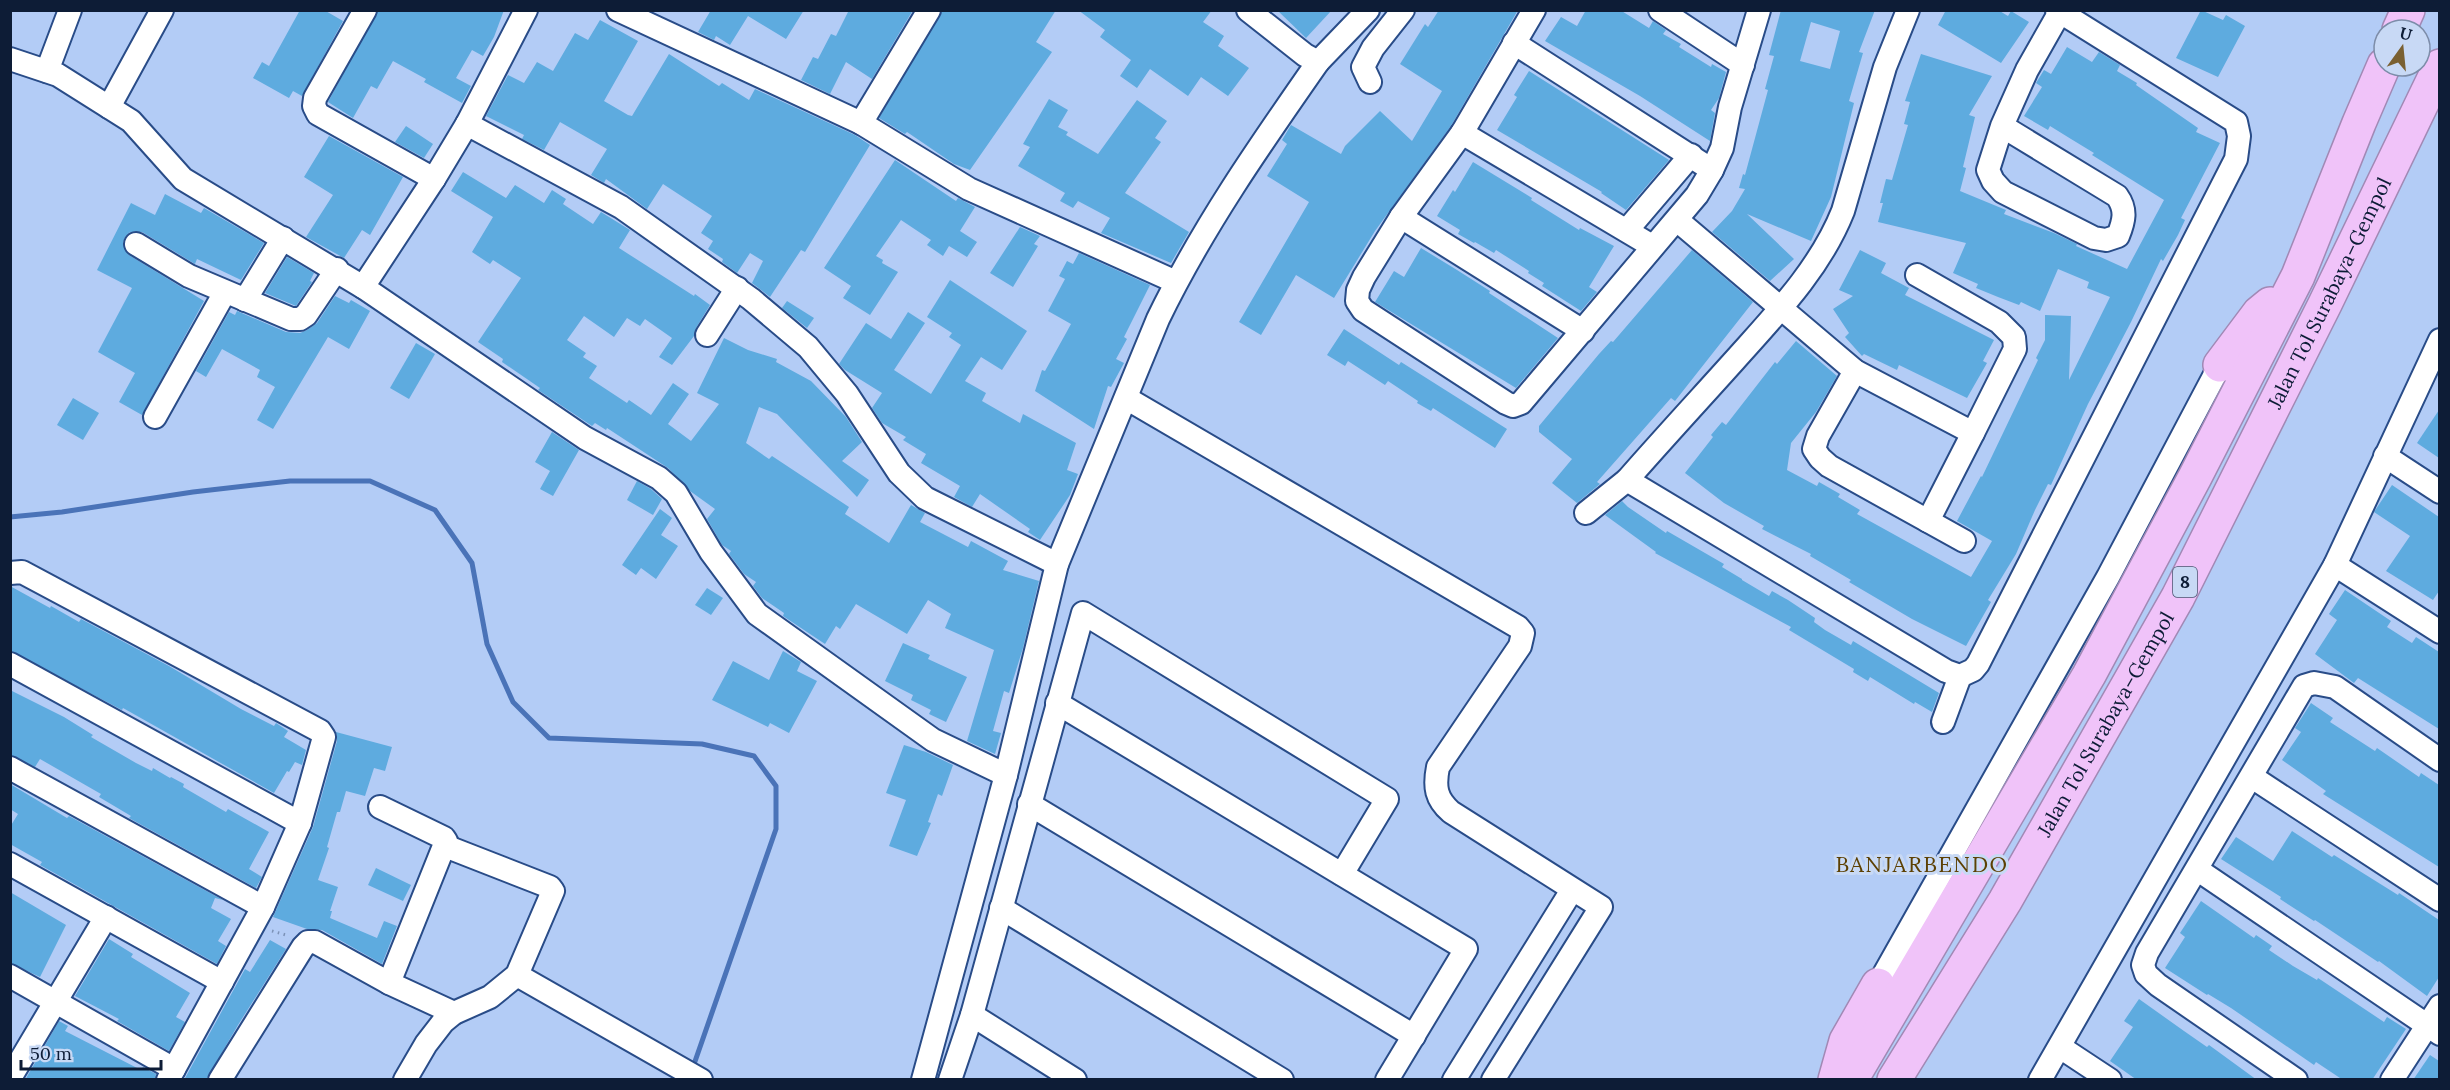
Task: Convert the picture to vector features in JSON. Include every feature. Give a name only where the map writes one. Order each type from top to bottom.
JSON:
[{"type":"highway","name":"Jalan Tol Surabaya–Gempol","points":[[1894,1080],[2005,901],[2178,597],[2325,304],[2439,66]]},
{"type":"highway","name":"Jalan Tol Surabaya–Gempol","points":[[1851,1080],[2089,675],[2298,276],[2379,78]]},
{"type":"highway","points":[[2220,365],[2259,314],[2298,276]]},
{"type":"highway","points":[[1835,1080],[1846,1041],[1878,985]]},
{"type":"street","points":[[47,71],[70,10]]},
{"type":"street","points":[[109,107],[162,10]]},
{"type":"street","points":[[365,10],[315,98],[314,106],[318,114],[434,179]]},
{"type":"street","points":[[363,287],[467,124],[526,10]]},
{"type":"street","points":[[618,10],[861,123],[969,189],[1176,282]]},
{"type":"street","points":[[861,123],[929,10]]},
{"type":"street","points":[[1248,10],[1305,55],[1318,62]]},
{"type":"street","points":[[923,1080],[1006,776],[1057,564],[1126,398],[1176,282],[1246,164],[1318,62],[1368,10]]},
{"type":"street","points":[[1370,82],[1363,67],[1373,48],[1403,10]]},
{"type":"street","points":[[1534,10],[1462,133],[1401,217],[1364,278],[1358,290],[1357,301],[1363,310],[1506,404],[1513,406],[1521,403],[1697,195],[1722,148],[1730,107],[1759,10]]},
{"type":"street","points":[[1660,10],[1743,65]]},
{"type":"street","points":[[1586,513],[1627,480],[1781,308],[1821,256],[1834,234],[1843,211],[1885,67],[1908,10]]},
{"type":"street","points":[[1627,480],[1946,671],[1960,676],[1973,670],[2236,159],[2239,136],[2236,122],[2059,11],[2026,70],[2002,126],[1989,170],[1993,181],[2003,192],[2094,238],[2106,240],[2118,237],[2124,222],[2124,206],[2117,196],[2002,126]]},
{"type":"street","points":[[1514,43],[1712,170]]},
{"type":"street","points":[[10,59],[57,75],[131,121],[183,179],[337,269],[585,438],[659,478],[675,493],[711,552],[758,615],[933,740],[1006,776]]},
{"type":"street","points":[[467,124],[621,207],[737,288],[808,347],[847,394],[899,473],[925,498],[1057,564]]},
{"type":"street","points":[[1462,133],[1652,246]]},
{"type":"street","points":[[1628,231],[1691,155]]},
{"type":"street","points":[[1401,217],[1583,331]]},
{"type":"street","points":[[1677,220],[1855,371],[1973,433]]},
{"type":"street","points":[[155,417],[235,296],[284,238]]},
{"type":"street","points":[[136,244],[189,276],[291,319],[300,319],[306,315],[337,269]]},
{"type":"street","points":[[1917,275],[1999,322],[2014,337],[2014,349],[1928,521]]},
{"type":"street","points":[[707,336],[737,288]]},
{"type":"street","points":[[2049,1076],[2060,1047],[2335,564],[2385,456],[2436,355]]},
{"type":"street","points":[[1878,985],[2108,577],[2220,365]]},
{"type":"street","points":[[1855,371],[1818,436],[1814,449],[1829,466],[1964,541]]},
{"type":"street","points":[[1126,398],[1398,556],[1524,633],[1520,646],[1438,767],[1435,785],[1441,803],[1451,812],[1601,907],[1492,1080]]},
{"type":"street","points":[[2385,456],[2439,492]]},
{"type":"street","points":[[2335,564],[2439,632]]},
{"type":"street","points":[[10,573],[22,572],[320,731],[324,737],[300,823],[258,916],[171,1074],[56,1001],[10,976]]},
{"type":"street","points":[[950,1080],[972,1015],[1083,613],[1388,799],[1342,874]]},
{"type":"street","points":[[10,664],[300,823]]},
{"type":"street","points":[[1943,722],[1960,676]]},
{"type":"street","points":[[2296,1080],[2158,985],[2146,974],[2143,965],[2147,953],[2198,870],[2295,698],[2304,686],[2314,683],[2335,687],[2439,760]]},
{"type":"street","points":[[1057,703],[1467,949],[1387,1080]]},
{"type":"street","points":[[10,768],[258,916]]},
{"type":"street","points":[[2252,777],[2439,900]]},
{"type":"street","points":[[1029,804],[1414,1036]]},
{"type":"street","points":[[380,807],[446,841],[446,846],[389,983]]},
{"type":"street","points":[[405,1080],[434,1032],[454,1013],[490,997],[517,975],[552,889],[446,846]]},
{"type":"street","points":[[10,864],[222,982]]},
{"type":"street","points":[[2198,870],[2433,1030]]},
{"type":"street","points":[[1454,1080],[1572,890]]},
{"type":"street","points":[[1001,908],[1282,1080]]},
{"type":"street","points":[[10,1078],[106,917]]},
{"type":"street","points":[[220,1080],[308,942],[315,942],[389,983],[454,1013]]},
{"type":"street","points":[[517,975],[701,1080]]},
{"type":"street","points":[[2392,1080],[2433,1030],[2439,1006]]},
{"type":"street","points":[[972,1015],[1075,1080]]},
{"type":"street","points":[[2060,1047],[2110,1080]]},
{"type":"path","points":[[258,916],[308,942]]},
{"type":"building","points":[[300,10],[324,10],[343,21],[302,96],[293,91],[289,98],[253,78],[262,62],[269,66]]},
{"type":"building","points":[[378,10],[504,10],[494,37],[483,56],[472,50],[456,78],[471,86],[462,103],[424,82],[426,79],[393,61],[377,89],[371,86],[353,118],[328,102]]},
{"type":"building","points":[[711,10],[804,10],[786,39],[748,16],[730,45],[716,36],[714,40],[698,32]]},
{"type":"building","points":[[849,10],[913,10],[872,79],[846,62],[830,94],[801,80],[813,57],[818,59],[831,34],[836,36]]},
{"type":"building","points":[[942,10],[1056,10],[1036,42],[1052,52],[970,170],[954,164],[907,132],[905,134],[879,118]]},
{"type":"building","points":[[1078,10],[1212,10],[1203,22],[1224,36],[1218,46],[1249,68],[1228,96],[1201,77],[1188,96],[1150,69],[1137,88],[1120,76],[1131,60],[1100,37],[1105,30]]},
{"type":"building","points":[[1277,10],[1332,10],[1306,38]]},
{"type":"building","points":[[1439,10],[1518,10],[1451,126],[1375,231],[1334,298],[1296,275],[1261,335],[1239,322],[1309,202],[1267,176],[1287,144],[1282,140],[1291,125],[1341,154],[1345,146],[1380,111],[1412,141],[1442,91],[1400,64],[1425,24],[1428,27]]},
{"type":"building","points":[[1586,10],[1620,10],[1649,28],[1653,21],[1666,30],[1663,34],[1681,44],[1679,47],[1711,67],[1712,64],[1726,72],[1719,98],[1711,110],[1715,113],[1710,141],[1640,96],[1545,41],[1561,17],[1577,26]]},
{"type":"building","points":[[1781,10],[1875,10],[1859,52],[1863,53],[1849,101],[1854,103],[1831,197],[1811,241],[1747,214],[1794,259],[1770,281],[1712,232],[1732,211],[1745,189],[1739,188],[1743,174],[1745,175],[1768,90],[1765,89],[1774,56],[1769,55]],"holes":[[[1811,22],[1840,31],[1830,69],[1800,61]]]},
{"type":"building","points":[[1946,10],[1998,10],[2008,16],[2011,11],[2029,22],[2001,63],[1938,25]]},
{"type":"building","points":[[2201,10],[2223,20],[2226,15],[2245,26],[2218,77],[2176,58]]},
{"type":"building","points":[[600,20],[638,41],[604,101],[628,115],[632,116],[669,54],[719,86],[722,83],[749,100],[755,89],[855,135],[870,145],[805,252],[801,250],[770,297],[752,283],[763,261],[750,253],[737,273],[722,262],[723,259],[708,249],[713,241],[701,233],[712,216],[663,184],[647,209],[606,179],[604,183],[591,175],[607,149],[560,122],[544,150],[522,139],[524,135],[486,116],[508,75],[524,83],[537,62],[553,71],[575,33],[588,40]]},
{"type":"building","points":[[2067,47],[2092,62],[2099,52],[2120,65],[2117,71],[2198,128],[2196,132],[2220,143],[2181,218],[2185,220],[2178,235],[2163,261],[2161,259],[2088,404],[2051,485],[2048,484],[2016,554],[1988,600],[1991,602],[1966,646],[1912,619],[1849,582],[1851,580],[1810,556],[1811,554],[1762,529],[1764,526],[1724,503],[1685,473],[1713,437],[1711,435],[1722,422],[1726,425],[1775,362],[1777,364],[1796,341],[1837,376],[1816,412],[1791,443],[1787,470],[1817,486],[1819,482],[1840,494],[1838,497],[1860,510],[1857,514],[1971,577],[1992,541],[1957,521],[1982,477],[2038,360],[2036,358],[2045,340],[2045,315],[2071,316],[2069,380],[2110,297],[2087,288],[2089,282],[2058,269],[2040,311],[2021,302],[2019,305],[1998,297],[1976,288],[1978,284],[1953,273],[1966,243],[1878,222],[1883,203],[1880,203],[1886,179],[1892,180],[1908,125],[1904,124],[1910,102],[1905,101],[1921,54],[1992,76],[1969,115],[1975,117],[1963,167],[1966,168],[1960,191],[2006,210],[2004,214],[2054,233],[2077,244],[2076,246],[2127,269],[2164,200],[2050,126],[2048,130],[2024,116],[2042,87],[2036,83],[2044,70],[2051,74]]},
{"type":"building","points":[[1529,71],[1669,160],[1626,210],[1602,192],[1497,130],[1517,97],[1514,95]]},
{"type":"building","points":[[1049,99],[1068,110],[1058,127],[1068,132],[1066,135],[1098,154],[1137,100],[1167,121],[1155,138],[1161,142],[1125,193],[1189,232],[1171,263],[1101,233],[1110,218],[1078,201],[1073,208],[1060,201],[1065,193],[1018,166],[1030,147],[1023,144]]},
{"type":"building","points":[[406,126],[433,144],[424,158],[395,142]]},
{"type":"building","points":[[329,136],[403,177],[370,235],[362,230],[344,258],[306,237],[333,195],[304,177]]},
{"type":"building","points":[[895,160],[956,201],[958,198],[975,207],[960,231],[977,242],[967,257],[949,246],[943,256],[927,245],[931,240],[901,220],[876,256],[883,260],[882,263],[898,272],[870,315],[843,298],[851,286],[824,268]]},
{"type":"building","points":[[1473,162],[1579,230],[1580,228],[1614,246],[1589,287],[1597,292],[1581,311],[1542,286],[1544,283],[1528,273],[1529,271],[1496,250],[1494,253],[1458,234],[1460,230],[1437,216]]},
{"type":"building","points":[[463,172],[506,198],[515,185],[544,203],[552,190],[566,199],[563,204],[593,224],[601,212],[630,230],[619,248],[710,305],[696,328],[694,336],[672,365],[659,357],[672,338],[645,319],[640,326],[627,318],[614,337],[584,316],[567,340],[586,353],[583,357],[597,366],[589,378],[627,403],[629,400],[651,415],[673,383],[689,394],[668,424],[691,441],[719,404],[697,393],[724,338],[748,350],[777,359],[776,362],[811,381],[846,417],[862,442],[842,461],[869,480],[857,497],[777,414],[759,407],[746,443],[769,459],[772,456],[849,507],[845,514],[889,543],[911,505],[925,513],[920,522],[968,547],[971,541],[1008,561],[1003,570],[1039,581],[1023,648],[1009,693],[1004,691],[993,731],[1001,733],[995,754],[967,741],[994,650],[945,628],[951,614],[928,600],[907,634],[856,604],[840,629],[836,626],[825,644],[783,616],[784,613],[762,598],[753,586],[756,582],[744,574],[729,554],[731,551],[722,545],[707,519],[715,509],[690,491],[668,468],[607,428],[606,430],[595,423],[592,426],[538,390],[540,388],[478,342],[521,278],[493,260],[490,264],[472,252],[493,217],[451,191]]},
{"type":"building","points":[[165,194],[201,213],[204,208],[264,243],[241,280],[197,259],[195,264],[142,232],[130,232],[125,237],[123,244],[129,255],[204,301],[142,415],[119,402],[135,373],[98,352],[132,288],[97,270],[131,203],[155,215]]},
{"type":"building","points":[[1020,227],[1040,236],[1034,244],[1038,246],[1013,287],[990,273]]},
{"type":"building","points":[[1421,248],[1490,291],[1489,293],[1558,338],[1516,388],[1375,302],[1394,271],[1404,277]]},
{"type":"building","points":[[1692,250],[1753,302],[1675,401],[1671,398],[1597,482],[1600,484],[1577,503],[1552,483],[1572,459],[1539,432],[1539,426],[1599,354],[1611,341],[1613,342]]},
{"type":"building","points":[[1860,250],[1886,263],[1881,273],[1909,288],[1905,295],[1994,340],[1983,361],[1987,363],[1967,398],[1899,365],[1897,370],[1864,354],[1862,356],[1845,337],[1849,333],[1833,309],[1853,296],[1839,290]]},
{"type":"building","points":[[1079,253],[1150,285],[1124,337],[1127,339],[1116,359],[1124,363],[1111,387],[1108,386],[1094,429],[1035,391],[1042,370],[1045,371],[1071,324],[1048,311],[1065,279],[1059,276],[1067,261],[1073,264]]},
{"type":"building","points":[[287,257],[314,273],[310,281],[312,282],[296,306],[265,293]]},
{"type":"building","points":[[950,280],[1027,331],[1002,370],[981,357],[965,381],[986,393],[982,401],[1020,423],[1023,414],[1076,443],[1067,470],[1078,474],[1070,495],[1040,540],[1028,532],[1030,529],[980,494],[972,507],[954,497],[960,486],[921,463],[926,454],[903,440],[906,437],[882,423],[872,408],[882,393],[839,364],[866,323],[891,339],[908,312],[925,323],[894,370],[931,394],[961,345],[949,337],[952,333],[927,317]]},
{"type":"building","points":[[335,296],[349,303],[351,300],[370,311],[349,349],[328,337],[273,429],[257,420],[275,387],[257,377],[260,370],[222,349],[206,377],[196,371],[229,312],[235,315],[237,311],[286,332],[300,333],[317,323]]},
{"type":"building","points":[[787,301],[814,318],[807,328],[782,308]]},
{"type":"building","points":[[1344,329],[1399,365],[1401,362],[1507,429],[1495,448],[1433,408],[1431,411],[1417,403],[1418,401],[1388,381],[1385,385],[1348,361],[1345,366],[1327,355]]},
{"type":"building","points":[[416,343],[435,354],[409,399],[390,388]]},
{"type":"building","points":[[73,398],[99,413],[83,440],[57,425]]},
{"type":"building","points":[[2439,410],[2439,458],[2417,443]]},
{"type":"building","points":[[552,432],[579,450],[553,496],[540,489],[550,471],[535,462]]},
{"type":"building","points":[[637,481],[662,499],[653,515],[627,500]]},
{"type":"building","points":[[2392,485],[2439,517],[2439,591],[2433,600],[2386,571],[2410,536],[2374,512]]},
{"type":"building","points":[[1622,501],[1666,533],[1667,531],[1724,564],[1722,567],[1742,580],[1769,596],[1772,591],[1788,600],[1815,618],[1814,622],[1825,630],[1851,645],[1853,641],[1939,693],[1932,712],[1915,702],[1914,704],[1870,677],[1868,681],[1853,672],[1854,669],[1789,630],[1791,627],[1655,553],[1605,515]]},
{"type":"building","points":[[660,509],[672,518],[661,535],[678,546],[656,579],[641,568],[636,575],[622,565]]},
{"type":"building","points":[[10,586],[79,622],[81,619],[274,726],[276,723],[288,731],[284,737],[306,750],[302,765],[295,762],[274,793],[123,708],[122,710],[10,651]]},
{"type":"building","points":[[707,588],[723,598],[711,615],[695,605]]},
{"type":"building","points":[[2345,590],[2391,621],[2387,627],[2412,643],[2416,637],[2439,652],[2439,729],[2358,678],[2354,683],[2315,654],[2337,620],[2329,614]]},
{"type":"building","points":[[903,643],[930,655],[928,659],[967,677],[946,722],[929,714],[931,710],[911,700],[913,695],[885,681]]},
{"type":"building","points":[[783,651],[801,662],[797,671],[817,681],[789,733],[770,723],[768,727],[712,700],[733,661],[769,680]]},
{"type":"building","points":[[10,690],[64,717],[93,735],[91,737],[136,763],[171,777],[184,784],[183,787],[226,812],[228,809],[269,832],[249,869],[262,877],[256,888],[129,818],[131,816],[99,797],[101,794],[40,759],[35,767],[10,755]]},
{"type":"building","points":[[2311,703],[2333,718],[2330,722],[2375,751],[2377,748],[2419,777],[2421,773],[2439,785],[2439,867],[2323,794],[2326,791],[2282,760],[2301,732],[2295,728]]},
{"type":"building","points":[[336,732],[392,747],[385,771],[374,768],[365,796],[346,791],[340,812],[337,812],[327,847],[329,848],[318,880],[338,887],[330,918],[377,938],[384,921],[397,926],[382,964],[322,930],[307,929],[273,917],[313,827],[337,741]]},
{"type":"building","points":[[904,745],[926,752],[953,765],[942,796],[938,794],[928,822],[931,823],[917,856],[889,846],[906,800],[886,793]]},
{"type":"building","points":[[10,784],[67,818],[69,816],[223,900],[215,898],[211,908],[231,919],[218,941],[226,946],[217,964],[40,865],[42,862],[10,844],[10,827],[18,814],[10,809]]},
{"type":"building","points":[[2292,831],[2332,857],[2334,855],[2398,895],[2399,893],[2439,920],[2439,977],[2427,996],[2379,961],[2221,859],[2236,837],[2273,861]]},
{"type":"building","points":[[376,868],[411,885],[403,901],[368,885]]},
{"type":"building","points":[[10,892],[66,925],[40,977],[10,963]]},
{"type":"building","points":[[2201,901],[2254,938],[2256,935],[2272,946],[2269,950],[2293,966],[2317,980],[2318,978],[2384,1022],[2387,1017],[2406,1029],[2372,1080],[2343,1080],[2316,1062],[2314,1065],[2231,1008],[2165,968],[2185,937],[2180,933]]},
{"type":"building","points":[[109,939],[133,954],[131,957],[190,993],[176,1017],[185,1022],[169,1051],[117,1021],[119,1019],[75,996]]},
{"type":"building","points":[[270,940],[286,949],[206,1080],[184,1080],[245,969],[250,972]]},
{"type":"building","points":[[2139,999],[2257,1080],[2137,1080],[2110,1061],[2133,1027],[2124,1021]]},
{"type":"building","points":[[59,1021],[68,1026],[65,1031],[141,1070],[143,1067],[156,1074],[155,1080],[25,1080]]},
{"type":"building","points":[[2430,1055],[2439,1061],[2439,1080],[2413,1080]]},
{"type":"waterway","points":[[10,517],[290,481],[370,481],[435,510],[472,563],[487,644],[513,702],[549,738],[702,744],[754,756],[776,786],[776,829],[692,1070]]},
{"type":"district","name":"BANJARBENDO","points":[[1922,864]]}]
